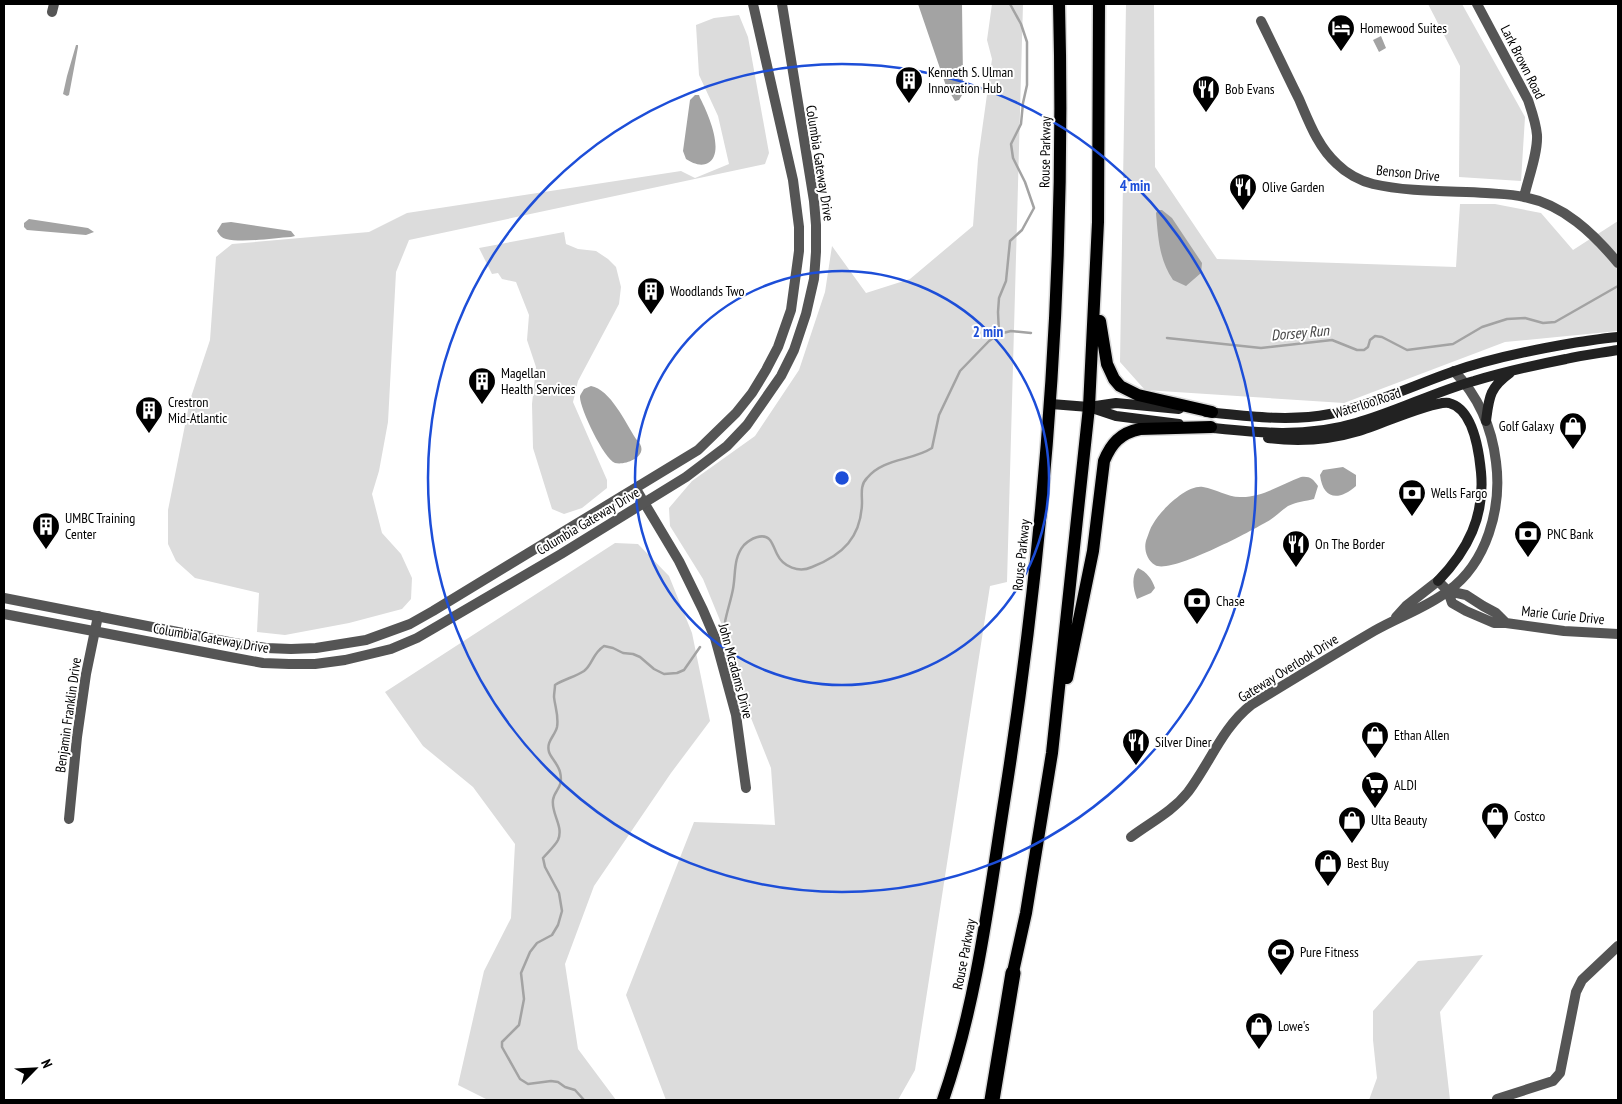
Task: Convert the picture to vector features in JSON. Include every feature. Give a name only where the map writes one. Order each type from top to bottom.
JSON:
[{"type":"highway","points":[[992,1100],[1013,974]]},
{"type":"main road","name":"Rouse Parkway","points":[[942,1100],[956,1059],[978,967],[1025,661],[1050,404],[1061,122],[1059,4]]},
{"type":"main road","points":[[1052,754],[1089,407],[1098,222],[1099,4]]},
{"type":"main road","points":[[1096,288],[1107,364],[1114,379],[1120,386],[1138,395],[1212,412]]},
{"type":"main road","name":"Waterloo Road","points":[[1050,404],[1089,407],[1116,403],[1259,417],[1308,417],[1329,414],[1372,402],[1454,371],[1528,351],[1616,336]]},
{"type":"main road","name":"Waterloo Road","points":[[1089,407],[1116,416],[1258,432],[1290,433],[1331,429],[1356,424],[1465,383],[1515,370],[1618,350]]},
{"type":"main road","points":[[1486,421],[1492,389],[1515,370]]},
{"type":"main road","points":[[1228,429],[1258,437],[1290,441],[1310,440],[1358,432],[1435,404],[1450,403],[1461,410],[1466,415],[1478,447],[1482,493],[1478,514],[1468,544],[1458,559],[1438,581]]},
{"type":"main road","points":[[985,1100],[1026,913],[1052,754],[1093,550],[1104,462],[1114,442],[1131,431],[1140,429],[1212,427]]},
{"type":"street","name":"Columbia Gateway Drive","points":[[4,598],[266,648],[316,648],[366,640],[410,624],[433,612],[698,450],[736,413],[766,370],[778,347],[791,310],[799,251],[799,227],[793,180],[753,4]]},
{"type":"street","name":"Columbia Gateway Drive","points":[[4,614],[263,663],[315,664],[367,655],[391,649],[441,625],[644,503],[708,462],[747,425],[781,376],[794,350],[806,314],[814,279],[816,217],[782,4]]},
{"type":"street","name":"Lark Brown Road","points":[[1477,4],[1528,100],[1533,114],[1537,136],[1536,146],[1524,197]]},
{"type":"street","name":"Benson Drive","points":[[1261,20],[1320,145],[1345,171],[1372,184],[1524,197]]},
{"type":"street","points":[[1524,197],[1552,207],[1581,225],[1618,263]]},
{"type":"street","name":"Gateway Overlook Drive","points":[[1131,837],[1178,804],[1193,785],[1227,731],[1243,712],[1391,621],[1448,591],[1470,569],[1488,537],[1496,510],[1498,477],[1493,443],[1486,421],[1465,383],[1454,371]]},
{"type":"street","name":"John Mcadams Drive","points":[[636,489],[679,561],[715,638],[736,715],[746,788]]},
{"type":"street","name":"Gateway Overlook Drive","points":[[1391,621],[1406,606],[1438,581]]},
{"type":"street","name":"Marie Curie Drive","points":[[1438,581],[1448,591],[1466,595],[1496,613],[1506,623],[1564,631],[1618,634]]},
{"type":"street","name":"Benjamin Franklin Drive","points":[[69,819],[77,736],[86,674],[98,616]]},
{"type":"street","points":[[1497,1100],[1553,1081],[1560,1074],[1576,992],[1582,980],[1618,946]]},
{"type":"shaded area","points":[[918,4],[962,4],[963,79],[962,95],[959,100],[955,101],[946,86]]},
{"type":"shaded area","points":[[992,4],[1023,4],[1007,582],[990,586],[915,1070],[898,1100],[666,1100],[626,995],[694,822],[775,825],[771,768],[745,703],[726,635],[703,579],[670,526],[669,508],[692,481],[755,436],[799,370],[825,292],[832,246],[866,293],[910,279],[973,226],[978,159],[992,59],[987,40]]},
{"type":"shaded area","points":[[1126,4],[1154,4],[1155,167],[1217,259],[1456,267],[1460,204],[1495,204],[1541,213],[1573,250],[1618,221],[1618,331],[1505,342],[1344,403],[1145,390],[1120,362]]},
{"type":"shaded area","points":[[1428,4],[1462,4],[1525,117],[1521,181],[1459,177],[1460,66]]},
{"type":"shaded area","points":[[739,15],[748,37],[769,153],[765,164],[409,240],[396,272],[388,422],[379,471],[372,494],[382,533],[401,554],[412,578],[411,599],[402,609],[349,623],[285,635],[257,632],[259,593],[195,578],[176,561],[168,544],[168,510],[190,400],[210,340],[216,257],[232,244],[369,232],[407,213],[681,171],[695,178],[729,164],[718,116],[699,75],[696,25],[714,18]]},
{"type":"shaded area","points":[[1381,36],[1386,48],[1379,52],[1373,40]]},
{"type":"shaded area","points":[[76,45],[78,47],[69,95],[67,96],[63,94]]},
{"type":"shaded area","points":[[695,95],[699,95],[707,112],[715,141],[713,158],[708,163],[702,165],[686,159],[683,151],[690,100]]},
{"type":"shaded area","points":[[1158,210],[1162,210],[1172,218],[1202,263],[1201,273],[1186,286],[1173,280],[1162,256],[1156,213]]},
{"type":"shaded area","points":[[29,219],[88,228],[94,232],[86,235],[27,230],[24,227],[24,223]]},
{"type":"shaded area","points":[[231,222],[291,231],[295,236],[249,240],[225,239],[217,231],[222,223]]},
{"type":"shaded area","points":[[564,232],[566,244],[578,249],[596,251],[608,259],[616,267],[621,287],[619,304],[578,381],[573,402],[607,480],[607,488],[582,508],[564,514],[552,509],[533,448],[532,404],[536,367],[527,340],[529,315],[516,282],[502,279],[498,273],[492,274],[479,248]]},
{"type":"shaded area","points":[[591,386],[598,388],[611,400],[640,445],[640,454],[631,461],[615,463],[599,443],[588,421],[580,396],[584,389]]},
{"type":"shaded area","points":[[1343,467],[1356,475],[1356,486],[1344,494],[1333,496],[1324,489],[1320,475],[1323,470]]},
{"type":"shaded area","points":[[1301,477],[1311,478],[1318,486],[1314,499],[1288,506],[1270,520],[1247,533],[1177,564],[1155,565],[1147,557],[1146,542],[1152,526],[1175,499],[1189,490],[1203,487],[1231,496],[1248,497],[1264,493]]},
{"type":"shaded area","points":[[615,543],[638,544],[669,576],[692,633],[710,721],[671,773],[594,886],[565,964],[578,1049],[616,1100],[488,1100],[458,1085],[484,971],[511,918],[515,844],[473,787],[423,746],[385,692]]},
{"type":"shaded area","points":[[1138,568],[1149,576],[1155,588],[1151,593],[1137,599],[1133,583],[1134,575]]},
{"type":"shaded area","points":[[1483,955],[1440,1012],[1450,1100],[1369,1100],[1377,1078],[1373,1040],[1373,1011],[1418,961]]},
{"type":"waterway","points":[[999,333],[999,298],[1006,281],[1010,241],[1022,230],[1034,208],[1025,182],[1013,158],[1011,144],[1021,124],[1027,85],[1027,42],[1021,24],[1010,4]]},
{"type":"waterway","name":"Dorsey Run","points":[[1167,338],[1261,348],[1332,340],[1357,350],[1364,350],[1375,336],[1382,337],[1407,350],[1453,344],[1482,327],[1507,319],[1525,318],[1543,323],[1555,322],[1618,286]]},
{"type":"waterway","name":"Dorsey Run","points":[[725,622],[733,589],[736,560],[744,545],[760,536],[767,538],[780,559],[792,568],[797,569],[807,569],[833,557],[848,543],[858,526],[861,515],[862,487],[867,478],[889,463],[932,448],[939,415],[960,371],[989,341],[999,334],[1011,331],[1031,333]]},
{"type":"waterway","name":"Dorsey Run","points":[[584,1100],[575,1090],[565,1087],[558,1082],[528,1084],[520,1079],[502,1047],[502,1042],[519,1025],[524,999],[521,973],[530,952],[537,943],[552,935],[558,925],[562,911],[559,893],[545,867],[543,858],[557,842],[559,835],[559,825],[553,800],[560,785],[561,777],[548,748],[557,723],[554,697],[555,685],[584,671],[597,652],[604,646],[640,657],[654,669],[664,674],[677,673],[684,670],[700,647]]},
{"type":"place","name":"Homewood Suites","points":[[1341,52]]},
{"type":"place","name":"Kenneth S. Ulman Innovation Hub","points":[[909,104]]},
{"type":"place","name":"Bob Evans","points":[[1206,113]]},
{"type":"place","name":"Olive Garden","points":[[1243,211]]},
{"type":"place","name":"Woodlands Two","points":[[651,315]]},
{"type":"place","name":"Magellan Health Services","points":[[482,405]]},
{"type":"place","name":"Crestron Mid-Atlantic","points":[[149,434]]},
{"type":"place","name":"Golf Galaxy","points":[[1573,450]]},
{"type":"place","name":"Wells Fargo","points":[[1412,517]]},
{"type":"place","name":"UMBC Training Center","points":[[46,550]]},
{"type":"place","name":"PNC Bank","points":[[1528,558]]},
{"type":"place","name":"On The Border","points":[[1296,568]]},
{"type":"place","name":"Chase","points":[[1197,625]]},
{"type":"place","name":"Ethan Allen","points":[[1375,759]]},
{"type":"place","name":"Silver Diner","points":[[1136,766]]},
{"type":"place","name":"ALDI","points":[[1375,809]]},
{"type":"place","name":"Costco","points":[[1495,840]]},
{"type":"place","name":"Ulta Beauty","points":[[1352,844]]},
{"type":"place","name":"Best Buy","points":[[1328,887]]},
{"type":"place","name":"Pure Fitness","points":[[1281,976]]},
{"type":"place","name":"Lowe's","points":[[1259,1050]]}]
